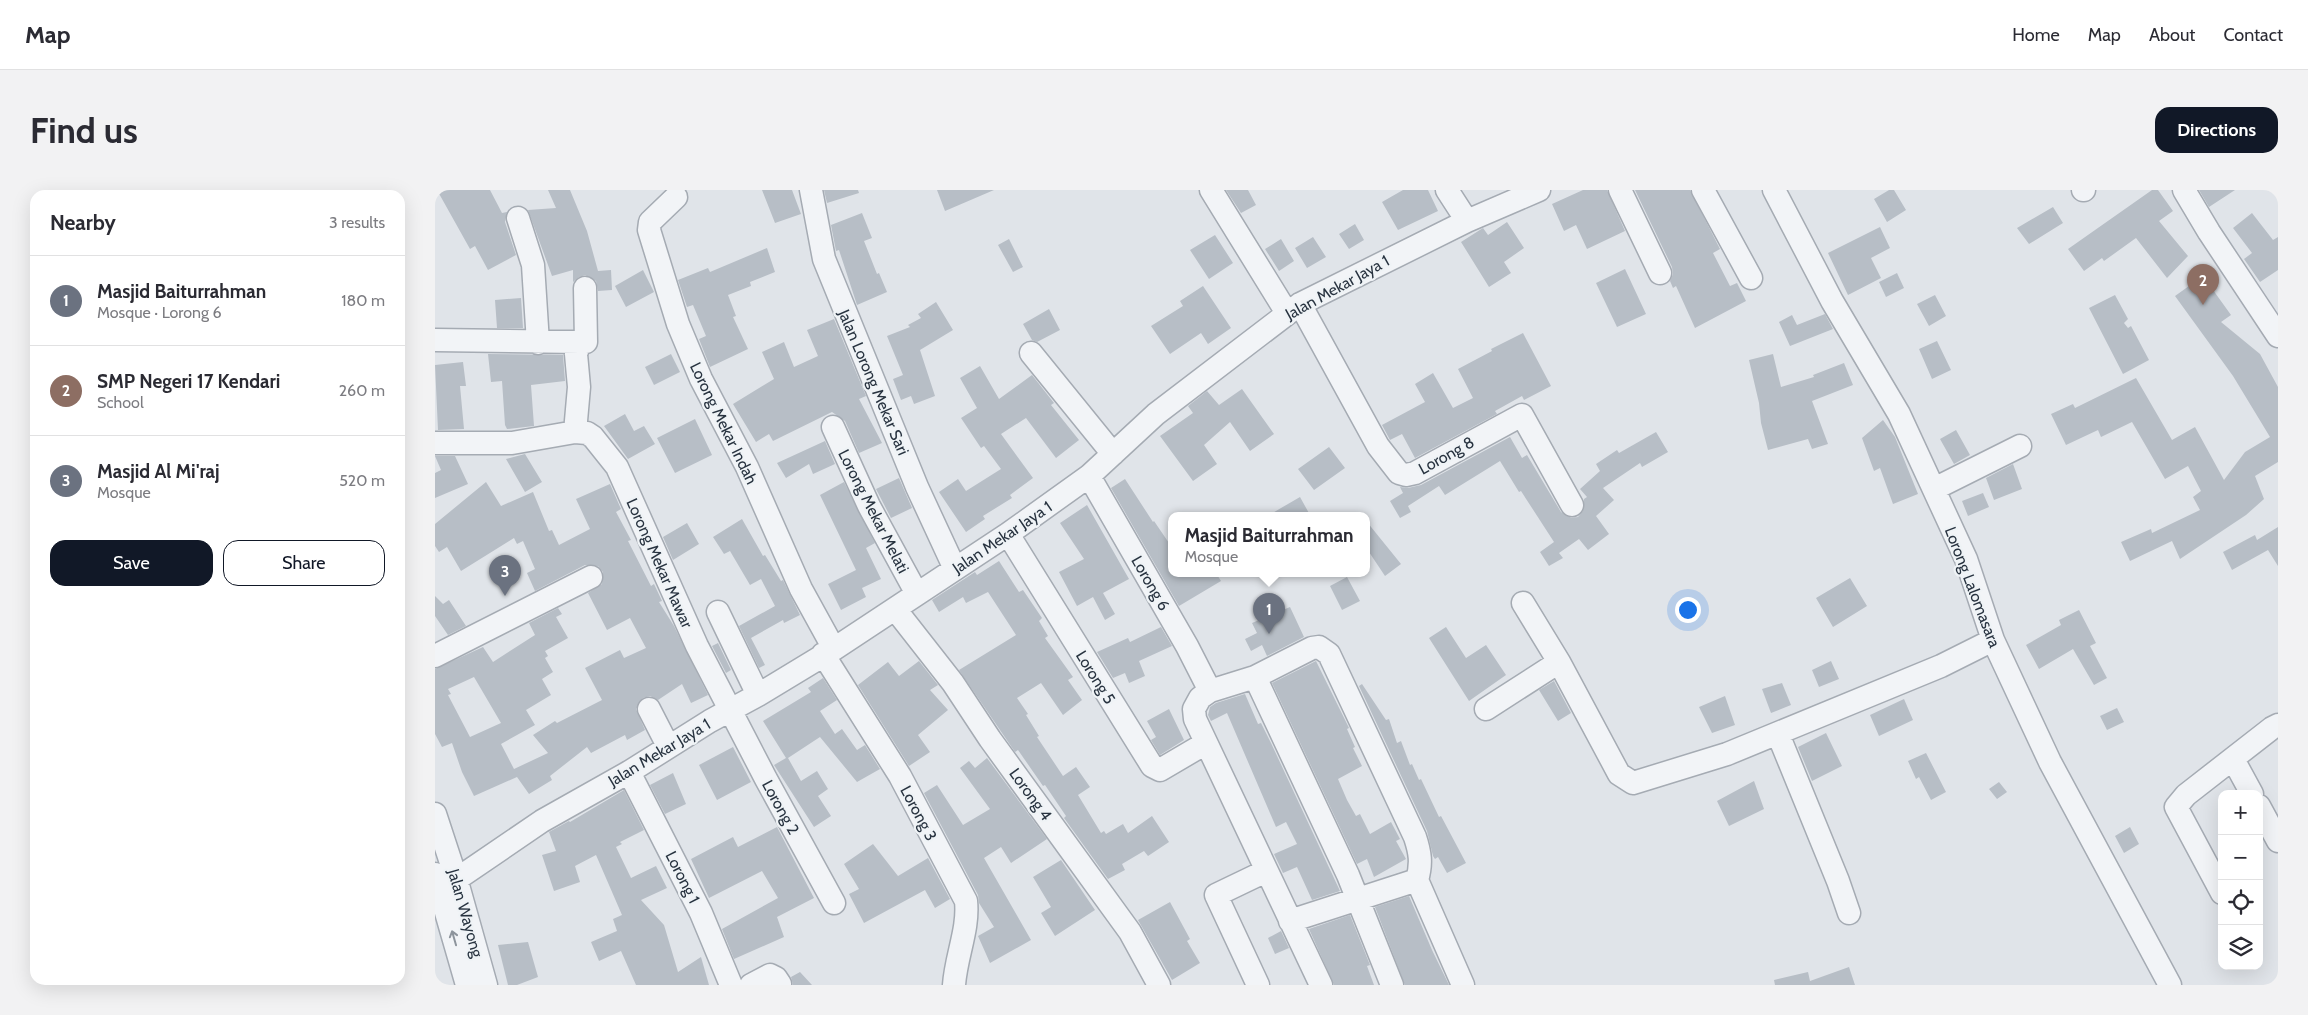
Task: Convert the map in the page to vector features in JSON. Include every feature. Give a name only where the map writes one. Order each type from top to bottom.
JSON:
[{"type":"street","name":"Jalan Lorong Mekar Sari","points":[[811,190],[824,259],[917,487],[955,569]]},
{"type":"street","points":[[1211,190],[1293,308]]},
{"type":"street","points":[[1447,190],[1467,220]]},
{"type":"street","name":"Jalan Mekar Jaya 1","points":[[442,884],[542,821],[629,772],[668,746],[829,652],[1008,534],[1089,476],[1156,414],[1293,308],[1467,220],[1539,190]]},
{"type":"street","points":[[1620,190],[1660,273]]},
{"type":"street","points":[[1703,190],[1751,278]]},
{"type":"street","name":"Lorong Lalomasara","points":[[1774,190],[1832,301],[1899,414],[1966,559],[1993,640],[2050,762],[2170,985]]},
{"type":"street","points":[[2185,190],[2209,232],[2278,336]]},
{"type":"street","name":"Lorong Mekar Indah","points":[[676,197],[651,222],[649,230],[678,324],[701,379],[747,467],[829,652]]},
{"type":"street","points":[[518,218],[533,265],[538,343]]},
{"type":"street","points":[[435,340],[538,343],[586,342],[585,288]]},
{"type":"street","name":"Lorong 8","points":[[1293,308],[1378,446],[1399,473],[1406,475],[1415,473],[1522,415],[1572,505]]},
{"type":"street","points":[[435,443],[512,443],[575,432],[579,387],[576,354],[580,342]]},
{"type":"street","points":[[1031,353],[1113,454]]},
{"type":"street","name":"Lorong Mekar Melati","points":[[833,427],[869,506],[917,594]]},
{"type":"street","name":"Lorong Mekar Mawar","points":[[575,432],[587,433],[593,437],[617,467],[697,646],[729,710]]},
{"type":"street","points":[[1934,489],[2020,446]]},
{"type":"street","name":"Lorong 6","points":[[1089,476],[1187,646],[1210,691]]},
{"type":"street","name":"Lorong 5","points":[[1008,534],[1152,766],[1160,770],[1206,743]]},
{"type":"street","points":[[435,656],[591,577]]},
{"type":"street","points":[[1523,603],[1559,662],[1619,774],[1633,783],[1699,763],[1778,734],[1941,666],[1993,640]]},
{"type":"street","name":"Lorong 4","points":[[895,609],[953,683],[990,739],[1130,932],[1159,985]]},
{"type":"street","points":[[718,612],[758,695]]},
{"type":"street","points":[[1321,985],[1206,743],[1195,719],[1193,709],[1200,698],[1210,691],[1255,677],[1312,648],[1319,647],[1329,654],[1415,837],[1421,853],[1421,868],[1417,880],[1463,985]]},
{"type":"street","name":"Lorong 3","points":[[829,652],[900,776],[965,901],[967,918],[955,966],[954,985]]},
{"type":"street","points":[[1487,710],[1559,662]]},
{"type":"street","points":[[1255,677],[1357,898],[1392,985]]},
{"type":"street","points":[[649,709],[668,746]]},
{"type":"street","name":"Lorong 2","points":[[729,710],[834,903]]},
{"type":"street","points":[[2218,886],[2176,807],[2186,795],[2278,725]]},
{"type":"street","points":[[1778,734],[1839,881],[1849,913]]},
{"type":"street","points":[[2233,759],[2250,790]]},
{"type":"street","name":"Lorong 1","points":[[629,772],[701,913],[731,985]]},
{"type":"street","points":[[2263,813],[2278,841]]},
{"type":"street","name":"Jalan Wayong","points":[[435,814],[442,884],[467,985]]},
{"type":"street","points":[[1259,985],[1216,895],[1267,871]]},
{"type":"street","points":[[1290,921],[1417,880]]},
{"type":"street","name":"Jalan Wayong","points":[[442,884],[486,985]]},
{"type":"street","points":[[751,985],[770,975],[779,984]]},
{"type":"building","points":[[437,190],[490,190],[502,213],[507,212],[505,222],[516,255],[488,270],[475,246],[470,249]]},
{"type":"building","points":[[548,190],[570,190],[587,231],[598,271],[611,270],[612,290],[598,291],[596,281],[585,275],[573,282],[573,270],[552,276],[528,210],[556,208]]},
{"type":"building","points":[[762,190],[792,190],[801,214],[775,223]]},
{"type":"building","points":[[824,190],[858,190],[859,193],[827,203]]},
{"type":"building","points":[[937,190],[994,190],[945,211]]},
{"type":"building","points":[[1226,190],[1248,190],[1256,205],[1241,213]]},
{"type":"building","points":[[1403,190],[1428,190],[1438,211],[1398,230],[1382,202]]},
{"type":"building","points":[[1583,190],[1607,190],[1625,231],[1587,249],[1576,225],[1564,231],[1552,204]]},
{"type":"building","points":[[1635,190],[1690,190],[1720,249],[1713,253],[1730,286],[1737,283],[1746,301],[1695,328],[1676,286],[1673,288],[1670,281],[1673,274],[1672,267]]},
{"type":"building","points":[[1889,190],[1894,190],[1906,210],[1887,222],[1874,199]]},
{"type":"building","points":[[2152,190],[2158,190],[2173,211],[2159,221],[2188,256],[2167,278],[2136,238],[2104,261],[2102,258],[2084,271],[2068,249]]},
{"type":"building","points":[[2199,190],[2235,190],[2209,207]]},
{"type":"building","points":[[2053,207],[2063,223],[2029,244],[2017,228]]},
{"type":"building","points":[[862,213],[872,238],[864,241],[877,274],[879,273],[887,292],[857,305],[839,250],[836,251],[831,225]]},
{"type":"building","points":[[2252,213],[2273,240],[2278,237],[2278,270],[2260,282],[2244,259],[2252,253],[2233,228]]},
{"type":"building","points":[[1507,222],[1524,248],[1504,262],[1511,273],[1489,287],[1461,242],[1483,228],[1488,235]]},
{"type":"building","points":[[1355,224],[1364,240],[1349,249],[1339,234]]},
{"type":"building","points":[[1880,227],[1890,248],[1871,258],[1881,278],[1848,295],[1828,253]]},
{"type":"building","points":[[1215,235],[1233,263],[1209,279],[1190,250]]},
{"type":"building","points":[[1313,237],[1326,257],[1307,268],[1295,248]]},
{"type":"building","points":[[1009,239],[1023,267],[1013,272],[998,245]]},
{"type":"building","points":[[1281,239],[1294,261],[1279,271],[1265,249]]},
{"type":"building","points":[[767,248],[775,272],[750,282],[751,286],[728,295],[736,316],[733,317],[748,349],[710,367],[699,339],[706,336],[693,305],[687,307],[678,280],[708,268],[710,272]]},
{"type":"building","points":[[1625,269],[1646,314],[1617,327],[1596,283]]},
{"type":"building","points":[[643,270],[654,292],[626,307],[615,286]]},
{"type":"building","points":[[1897,273],[1904,288],[1886,297],[1879,282]]},
{"type":"building","points":[[2203,276],[2231,315],[2221,322],[2260,354],[2278,387],[2278,462],[2255,476],[2264,499],[2246,515],[2180,559],[2172,541],[2130,561],[2121,542],[2151,529],[2152,533],[2200,510],[2193,497],[2201,491],[2188,466],[2165,479],[2132,422],[2101,437],[2098,430],[2066,445],[2051,414],[2073,404],[2075,408],[2136,378],[2172,440],[2195,427],[2224,480],[2245,452],[2270,437],[2233,376],[2175,296]]},
{"type":"building","points":[[1203,286],[1231,328],[1208,344],[1201,333],[1170,354],[1151,326],[1183,306],[1180,301]]},
{"type":"building","points":[[1935,295],[1946,316],[1929,326],[1917,304]]},
{"type":"building","points":[[2115,295],[2128,319],[2124,323],[2128,328],[2131,326],[2149,360],[2123,374],[2089,308]]},
{"type":"building","points":[[521,298],[523,328],[497,328],[495,300]]},
{"type":"building","points":[[936,302],[953,330],[920,350],[935,396],[914,404],[911,396],[901,400],[893,379],[903,375],[887,336],[910,327],[908,325],[921,318],[918,314]]},
{"type":"building","points":[[1049,309],[1060,330],[1037,342],[1032,340],[1023,324]]},
{"type":"building","points":[[1825,314],[1833,329],[1790,346],[1779,322],[1792,315],[1797,325]]},
{"type":"building","points":[[834,319],[866,396],[859,399],[882,443],[859,453],[845,421],[832,412],[773,441],[769,434],[756,442],[733,404],[774,379],[762,352],[784,342],[794,367],[818,356],[807,330]]},
{"type":"building","points":[[1523,333],[1551,386],[1524,400],[1522,396],[1495,411],[1497,414],[1415,458],[1402,434],[1390,440],[1382,425],[1425,402],[1415,384],[1433,373],[1453,408],[1473,398],[1458,369],[1492,351],[1491,349]]},
{"type":"building","points":[[1937,341],[1951,370],[1932,379],[1919,349]]},
{"type":"building","points":[[488,354],[563,355],[565,381],[531,385],[534,426],[507,429],[505,425],[502,381],[491,382]]},
{"type":"building","points":[[671,354],[680,372],[654,385],[645,367]]},
{"type":"building","points":[[1773,354],[1781,387],[1814,377],[1813,375],[1844,363],[1853,385],[1812,401],[1828,444],[1812,449],[1808,439],[1768,450],[1749,360]]},
{"type":"building","points":[[463,362],[466,386],[460,386],[464,429],[438,430],[435,365]]},
{"type":"building","points":[[980,366],[999,399],[1032,375],[1054,403],[1051,405],[1079,440],[1056,458],[1026,418],[1001,434],[1033,478],[1010,495],[1012,498],[983,516],[985,519],[966,532],[939,492],[958,479],[966,491],[1001,469],[984,446],[981,448],[961,418],[977,408],[960,378]]},
{"type":"building","points":[[1242,389],[1274,434],[1250,451],[1230,422],[1204,445],[1217,464],[1193,481],[1160,436],[1193,413],[1188,406],[1207,391],[1219,405]]},
{"type":"building","points":[[625,414],[634,431],[644,426],[655,444],[628,459],[604,426]]},
{"type":"building","points":[[695,419],[712,455],[675,473],[657,438]]},
{"type":"building","points":[[1883,420],[1895,437],[1918,494],[1893,504],[1880,468],[1874,471],[1862,438]]},
{"type":"building","points":[[1956,430],[1970,455],[1954,464],[1940,439]]},
{"type":"building","points":[[1656,432],[1668,452],[1642,467],[1640,463],[1603,488],[1614,500],[1596,516],[1609,534],[1588,550],[1579,539],[1559,553],[1563,558],[1549,566],[1540,552],[1554,542],[1500,461],[1445,495],[1439,486],[1408,506],[1411,512],[1400,518],[1390,501],[1403,493],[1400,487],[1408,488],[1421,485],[1510,437],[1522,458],[1527,455],[1561,512],[1571,518],[1578,517],[1583,511],[1584,499],[1587,497],[1580,489],[1600,471],[1596,464],[1617,450],[1619,453]]},
{"type":"building","points":[[825,441],[835,464],[813,474],[809,464],[786,478],[777,463]]},
{"type":"building","points":[[1329,447],[1345,468],[1314,490],[1298,469]]},
{"type":"building","points":[[525,454],[542,482],[525,492],[506,459]]},
{"type":"building","points":[[435,456],[455,456],[468,484],[435,498],[435,473],[441,470]]},
{"type":"building","points":[[2013,464],[2022,489],[1994,500],[1986,478]]},
{"type":"building","points":[[899,478],[912,508],[891,518],[876,489]]},
{"type":"building","points":[[1125,479],[1168,542],[1168,577],[1218,577],[1221,581],[1179,606],[1111,488]]},
{"type":"building","points":[[486,482],[501,506],[533,492],[549,531],[552,530],[559,545],[590,529],[576,499],[610,484],[621,509],[616,512],[631,540],[628,541],[651,586],[654,584],[662,601],[659,602],[674,626],[708,695],[691,703],[682,684],[658,700],[650,696],[643,698],[636,709],[645,730],[627,740],[625,735],[591,753],[587,747],[550,776],[552,780],[529,794],[517,777],[474,796],[462,772],[452,743],[442,747],[435,734],[435,669],[483,647],[493,662],[535,635],[529,623],[558,608],[562,614],[556,617],[568,638],[545,651],[548,656],[545,658],[553,672],[542,679],[551,695],[526,710],[535,725],[501,744],[514,769],[548,753],[533,735],[555,721],[557,723],[602,700],[585,668],[620,650],[624,658],[646,648],[630,618],[607,630],[588,593],[602,584],[603,572],[598,566],[585,565],[535,591],[527,573],[535,569],[523,541],[517,544],[514,538],[461,571],[447,547],[439,552],[435,546],[435,524]],"holes":[[[474,677],[501,723],[470,737],[448,695],[451,694],[448,689]]]},
{"type":"building","points":[[844,482],[875,543],[866,548],[881,579],[862,588],[866,597],[841,610],[828,584],[856,570],[820,495]]},
{"type":"building","points":[[1983,493],[1989,507],[1968,516],[1962,501]]},
{"type":"building","points":[[1300,497],[1308,512],[1274,512]]},
{"type":"building","points":[[1087,505],[1129,579],[1103,593],[1115,614],[1105,620],[1093,597],[1077,606],[1059,572],[1084,559],[1060,523]]},
{"type":"building","points":[[742,519],[763,556],[765,555],[781,581],[783,580],[800,615],[784,623],[783,620],[751,638],[765,665],[759,668],[739,626],[775,606],[761,579],[750,585],[730,551],[724,554],[713,537]]},
{"type":"building","points":[[687,523],[699,544],[673,560],[663,537]]},
{"type":"building","points":[[1370,526],[1401,564],[1385,576],[1370,554]]},
{"type":"building","points":[[2278,527],[2278,566],[2268,550],[2232,570],[2223,552],[2255,535],[2257,540]]},
{"type":"building","points":[[999,561],[1019,592],[1023,590],[1042,618],[1039,621],[1048,636],[1045,638],[1073,677],[1068,680],[1082,700],[1063,715],[1041,683],[1017,698],[1028,714],[1026,715],[1039,736],[1037,737],[1063,776],[1076,767],[1090,787],[1078,795],[1101,833],[1104,831],[1106,834],[1123,824],[1128,833],[1152,816],[1169,842],[1148,856],[1144,851],[1122,864],[1125,870],[1108,879],[1064,818],[1066,816],[1045,785],[1043,786],[1018,750],[1015,752],[959,670],[1016,635],[988,592],[966,603],[963,597],[939,612],[932,600],[975,572],[977,575]]},
{"type":"building","points":[[1347,577],[1360,601],[1342,610],[1330,586]]},
{"type":"building","points":[[1850,578],[1867,606],[1833,627],[1816,598]]},
{"type":"building","points":[[435,596],[443,604],[449,600],[466,626],[448,635],[435,616]]},
{"type":"building","points":[[1290,607],[1304,637],[1267,656],[1262,645],[1251,651],[1245,639],[1257,633],[1252,623]]},
{"type":"building","points":[[2079,610],[2096,643],[2090,646],[2107,678],[2094,685],[2073,649],[2039,669],[2026,645],[2061,625],[2059,620]]},
{"type":"building","points":[[1161,627],[1172,646],[1139,661],[1145,676],[1129,683],[1125,673],[1113,678],[1097,652],[1128,638],[1130,642]]},
{"type":"building","points":[[1446,627],[1466,658],[1486,645],[1506,675],[1469,701],[1429,638]]},
{"type":"building","points":[[718,643],[731,670],[726,673],[712,646]]},
{"type":"building","points":[[919,661],[938,685],[930,690],[948,710],[918,735],[930,752],[909,766],[858,685],[888,662],[899,676]]},
{"type":"building","points":[[1316,661],[1349,728],[1347,729],[1355,747],[1353,748],[1362,766],[1338,779],[1347,800],[1356,816],[1360,814],[1370,834],[1391,822],[1400,839],[1396,841],[1406,859],[1374,877],[1367,859],[1357,864],[1272,683]]},
{"type":"building","points":[[1831,661],[1839,679],[1819,687],[1812,670]]},
{"type":"building","points":[[823,678],[837,700],[820,711],[835,734],[842,729],[857,750],[865,745],[880,769],[857,782],[820,737],[788,758],[801,781],[817,771],[828,789],[818,796],[831,816],[814,827],[774,765],[786,758],[763,721],[811,692],[808,688]]},
{"type":"building","points":[[1554,681],[1571,713],[1558,721],[1539,690]]},
{"type":"building","points":[[1782,683],[1791,705],[1771,713],[1762,689]]},
{"type":"building","points":[[1362,684],[1386,720],[1389,719],[1397,743],[1401,741],[1410,765],[1412,764],[1419,780],[1421,779],[1439,817],[1441,816],[1466,863],[1447,873],[1438,857],[1435,859],[1433,856],[1427,831],[1359,686]]},
{"type":"building","points":[[1245,694],[1258,724],[1261,723],[1271,743],[1340,891],[1312,900],[1297,867],[1283,873],[1274,854],[1297,844],[1286,822],[1276,827],[1227,713],[1211,721],[1208,715],[1210,707],[1216,703]]},
{"type":"building","points":[[1725,696],[1735,725],[1712,733],[1699,707]]},
{"type":"building","points":[[1904,699],[1913,720],[1879,736],[1870,715]]},
{"type":"building","points":[[2117,708],[2124,722],[2107,730],[2100,716]]},
{"type":"building","points":[[1169,709],[1184,740],[1160,755],[1151,740],[1156,737],[1147,721]]},
{"type":"building","points":[[1826,733],[1842,766],[1812,781],[1798,747]]},
{"type":"building","points":[[733,747],[751,782],[717,800],[699,765]]},
{"type":"building","points":[[1926,753],[1946,792],[1931,800],[1919,777],[1916,779],[1908,761]]},
{"type":"building","points":[[987,758],[1047,839],[1011,863],[1001,847],[984,858],[1031,940],[990,963],[978,936],[994,927],[979,903],[978,895],[924,793],[937,785],[963,825],[990,809],[960,768],[969,761],[975,768]]},
{"type":"building","points":[[673,773],[686,804],[665,814],[650,785]]},
{"type":"building","points":[[1754,781],[1764,809],[1729,826],[1717,801]]},
{"type":"building","points":[[1999,782],[2007,792],[1997,799],[1989,789]]},
{"type":"building","points":[[624,790],[644,830],[620,842],[622,844],[616,847],[631,878],[656,866],[667,888],[641,900],[664,925],[678,972],[701,957],[709,985],[636,985],[621,951],[599,961],[591,942],[617,931],[613,919],[622,915],[596,855],[575,866],[580,882],[554,891],[542,855],[556,851],[549,832],[570,822]]},
{"type":"building","points":[[777,827],[814,898],[777,917],[784,937],[734,959],[722,929],[778,898],[762,871],[709,898],[691,859],[733,837],[738,847]]},
{"type":"building","points":[[2130,827],[2139,844],[2124,853],[2115,836]]},
{"type":"building","points":[[873,844],[898,876],[928,858],[950,899],[935,908],[925,890],[864,923],[849,894],[859,889],[844,864]]},
{"type":"building","points":[[1061,860],[1095,910],[1055,936],[1041,913],[1051,907],[1033,877]]},
{"type":"building","points":[[1409,896],[1449,985],[1405,985],[1375,907]]},
{"type":"building","points":[[1170,902],[1190,939],[1187,941],[1200,963],[1172,980],[1138,920]]},
{"type":"building","points":[[1350,915],[1370,965],[1367,966],[1374,985],[1334,985],[1309,929]]},
{"type":"building","points":[[1281,931],[1289,948],[1275,954],[1268,938]]},
{"type":"building","points":[[528,942],[538,977],[517,985],[508,985],[498,945]]},
{"type":"building","points":[[1849,967],[1855,985],[1775,985],[1774,980],[1808,972],[1810,981]]},
{"type":"building","points":[[800,972],[812,985],[793,985],[791,977]]},
{"type":"place","name":"SMP Negeri 17 Kendari","points":[[2203,305]]},
{"type":"place","name":"Masjid Al Mi'raj","points":[[505,596]]},
{"type":"place","name":"Masjid Baiturrahman","points":[[1269,634]]}]
